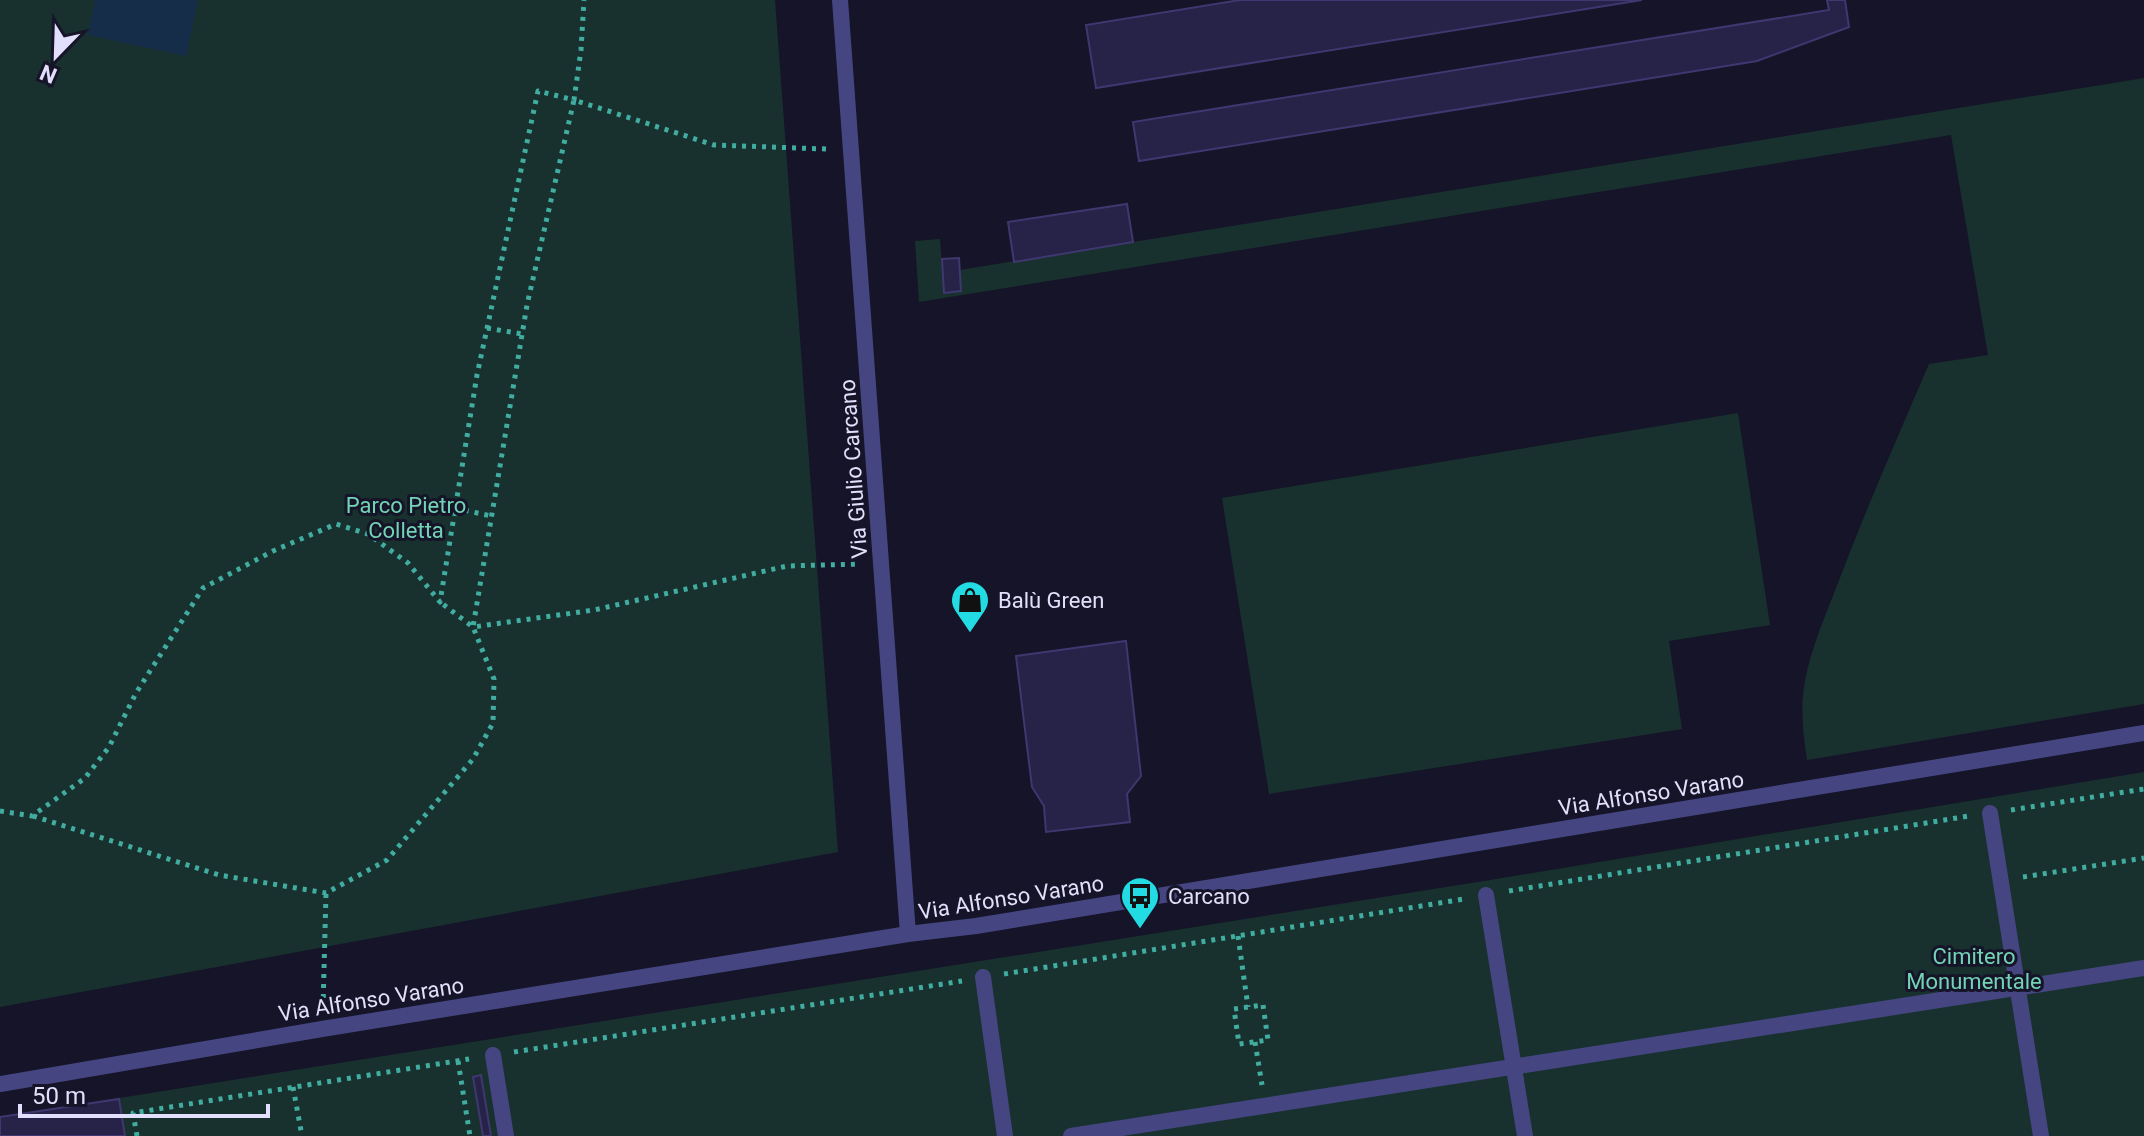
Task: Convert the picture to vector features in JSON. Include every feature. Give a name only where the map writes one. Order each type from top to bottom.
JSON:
[{"type":"street","name":"Via Giulio Carcano","points":[[840,0],[908,934]]},
{"type":"street","name":"Via Alfonso Varano","points":[[0,1084],[2144,733]]},
{"type":"street","points":[[1990,813],[2041,1136]]},
{"type":"street","points":[[1486,895],[1525,1136]]},
{"type":"street","points":[[1071,1136],[2144,968]]},
{"type":"street","points":[[983,977],[1005,1136]]},
{"type":"street","points":[[493,1055],[506,1136]]},
{"type":"path","points":[[473,627],[527,305],[574,100],[584,0]]},
{"type":"path","points":[[440,602],[477,375],[538,91],[714,145],[822,150],[851,147]]},
{"type":"path","points":[[487,328],[522,334]]},
{"type":"path","points":[[455,508],[491,516]]},
{"type":"path","points":[[0,811],[32,816],[219,875],[326,893],[387,860],[473,759],[493,723],[494,679],[473,627],[440,602],[408,563],[368,534],[336,524],[273,551],[203,588],[136,693],[109,747],[85,778],[32,816]]},
{"type":"path","points":[[473,627],[594,610],[787,566],[882,563]]},
{"type":"path","points":[[137,1136],[133,1113],[2144,789]]},
{"type":"path","points":[[2000,880],[2144,858]]},
{"type":"path","points":[[322,1029],[326,893]]},
{"type":"path","points":[[1238,936],[1248,1007]]},
{"type":"path","points":[[1263,1005],[1268,1040],[1255,1042],[1239,1044],[1234,1009],[1263,1005]]},
{"type":"path","points":[[1255,1042],[1265,1105]]},
{"type":"path","points":[[458,1061],[470,1136]]},
{"type":"path","points":[[293,1087],[302,1136]]},
{"type":"green space","name":"Parco Pietro Colletta","points":[[0,0],[775,0],[838,852],[0,1007]]},
{"type":"green space","points":[[2144,78],[2144,704],[1807,760],[1803,701],[1811,656],[1860,528],[1929,364],[1988,355],[1951,135],[919,302],[915,241],[940,239],[944,292],[961,291],[960,270]]},
{"type":"green space","points":[[1738,413],[1770,625],[1669,641],[1682,729],[1269,794],[1222,498]]},
{"type":"green space","name":"Cimitero Monumentale","points":[[2144,772],[2144,1136],[0,1136],[0,1117],[1484,881]]},
{"type":"water","points":[[95,0],[198,0],[186,56],[88,35]]},
{"type":"building","points":[[1240,0],[1642,0],[1096,88],[1086,25]]},
{"type":"building","points":[[1827,0],[1845,0],[1849,27],[1757,61],[1139,161],[1133,122],[1829,10]]},
{"type":"building","points":[[1127,204],[1133,242],[1014,262],[1008,222]]},
{"type":"building","points":[[959,258],[961,291],[944,293],[942,259]]},
{"type":"building","points":[[1126,641],[1141,776],[1127,794],[1130,822],[1046,832],[1044,806],[1032,787],[1016,656]]},
{"type":"building","points":[[481,1075],[491,1136],[483,1136],[473,1077]]},
{"type":"building","points":[[119,1099],[125,1136],[0,1136],[0,1117]]},
{"type":"place","name":"Balù Green","points":[[970,634]]},
{"type":"place","name":"Carcano","points":[[1140,930]]}]
